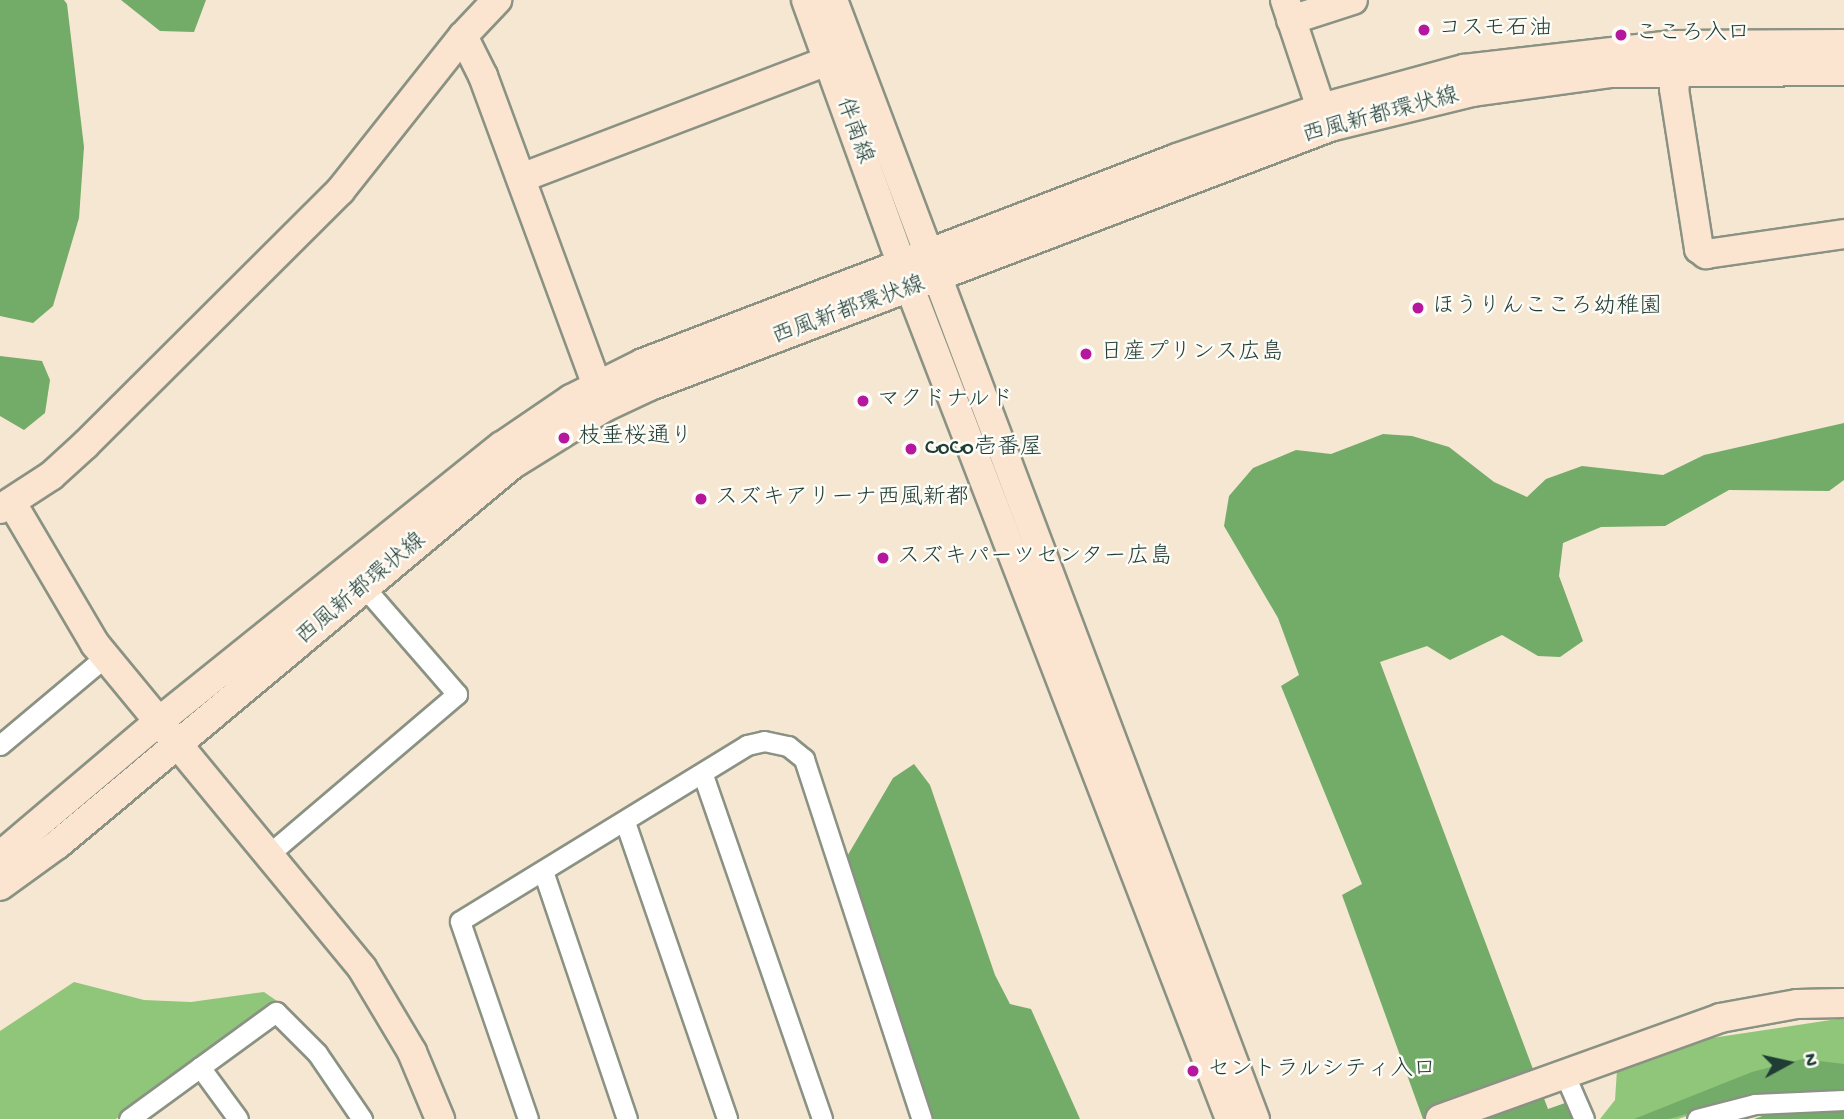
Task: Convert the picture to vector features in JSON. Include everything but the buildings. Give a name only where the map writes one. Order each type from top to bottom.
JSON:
[{"type":"street","points":[[440,1119],[412,1052],[380,995],[269,854],[174,744],[105,657],[6,506],[86,444],[340,191],[463,36],[497,0]]},
{"type":"street","name":"伴南線","points":[[806,0],[905,275],[1230,1119]]},
{"type":"street","name":"伴南線","points":[[833,0],[931,251],[1255,1119]]},
{"type":"street","points":[[1321,108],[1288,10],[1353,0]]},
{"type":"street","points":[[463,36],[483,76],[597,386]]},
{"type":"street","name":"西風新都環状線","points":[[0,886],[58,844],[174,744],[513,464],[605,407],[905,275],[931,251],[1321,108],[1464,69],[1673,45],[1844,44]]},
{"type":"street","points":[[521,178],[828,61]]},
{"type":"street","points":[[1677,71],[1674,89],[1699,249],[1706,254],[1844,234]]},
{"type":"street","name":"西風新都環状線","points":[[0,856],[157,723],[502,446],[597,386],[643,363],[905,275],[940,278],[1330,127],[1473,92],[1612,73],[1844,71]]},
{"type":"street","points":[[269,854],[457,694],[365,588]]},
{"type":"street","points":[[0,745],[105,657]]},
{"type":"street","points":[[528,1119],[460,921],[703,775],[747,745],[764,741],[788,746],[804,759],[922,1119]]},
{"type":"street","points":[[703,775],[822,1119]]},
{"type":"street","points":[[625,822],[727,1119]]},
{"type":"street","points":[[543,871],[627,1119]]},
{"type":"street","points":[[1440,1119],[1720,1018],[1797,1004],[1844,1003]]},
{"type":"street","points":[[129,1119],[276,1012],[317,1053],[362,1119]]},
{"type":"street","points":[[200,1067],[238,1119]]},
{"type":"street","points":[[1553,1077],[1584,1119]]},
{"type":"street","points":[[1697,1119],[1755,1104],[1844,1100]]},
{"type":"green space","points":[[0,0],[64,0],[67,4],[84,147],[79,218],[53,306],[33,323],[0,316]]},
{"type":"green space","points":[[121,0],[206,0],[194,32],[160,31]]},
{"type":"green space","points":[[0,356],[42,361],[50,380],[45,413],[24,430],[0,416]]},
{"type":"green space","points":[[1844,423],[1844,480],[1829,491],[1729,490],[1665,526],[1601,527],[1563,543],[1559,576],[1583,641],[1560,657],[1538,656],[1502,635],[1450,660],[1427,646],[1380,662],[1548,1109],[1568,1102],[1575,1119],[1423,1119],[1342,895],[1362,884],[1281,686],[1299,675],[1278,618],[1224,526],[1229,496],[1253,468],[1296,450],[1331,454],[1383,434],[1412,436],[1449,447],[1494,482],[1527,497],[1546,479],[1582,466],[1663,475],[1704,455]]},
{"type":"green space","points":[[914,764],[930,785],[995,975],[1010,1004],[1031,1009],[1080,1119],[932,1119],[842,865],[893,778]]},
{"type":"green space","points":[[74,982],[144,1000],[191,1002],[264,992],[277,1001],[116,1119],[0,1119],[0,1031]]},
{"type":"green space","points":[[1844,1018],[1844,1094],[1702,1111],[1678,1119],[1600,1119],[1615,1100],[1617,1070],[1705,1039]]},
{"type":"green space","points":[[1803,1059],[1844,1064],[1844,1092],[1743,1098],[1669,1119],[1634,1119],[1752,1072]]},
{"type":"green space","points":[[1844,1110],[1844,1119],[1754,1119],[1768,1114]]},
{"type":"place","name":"コスモ石油","points":[[1424,30]]},
{"type":"place","name":"こころ入口","points":[[1621,35]]},
{"type":"place","name":"ほうりんこころ幼稚園","points":[[1418,308]]},
{"type":"place","name":"日産プリンス広島","points":[[1086,354]]},
{"type":"place","name":"マクドナルド","points":[[863,401]]},
{"type":"place","name":"枝垂桜通り","points":[[564,438]]},
{"type":"place","name":"CoCo壱番屋","points":[[911,449]]},
{"type":"place","name":"スズキアリーナ西風新都","points":[[701,499]]},
{"type":"place","name":"スズキパーツセンター広島","points":[[883,558]]},
{"type":"place","name":"セントラルシティ入口","points":[[1193,1071]]}]
